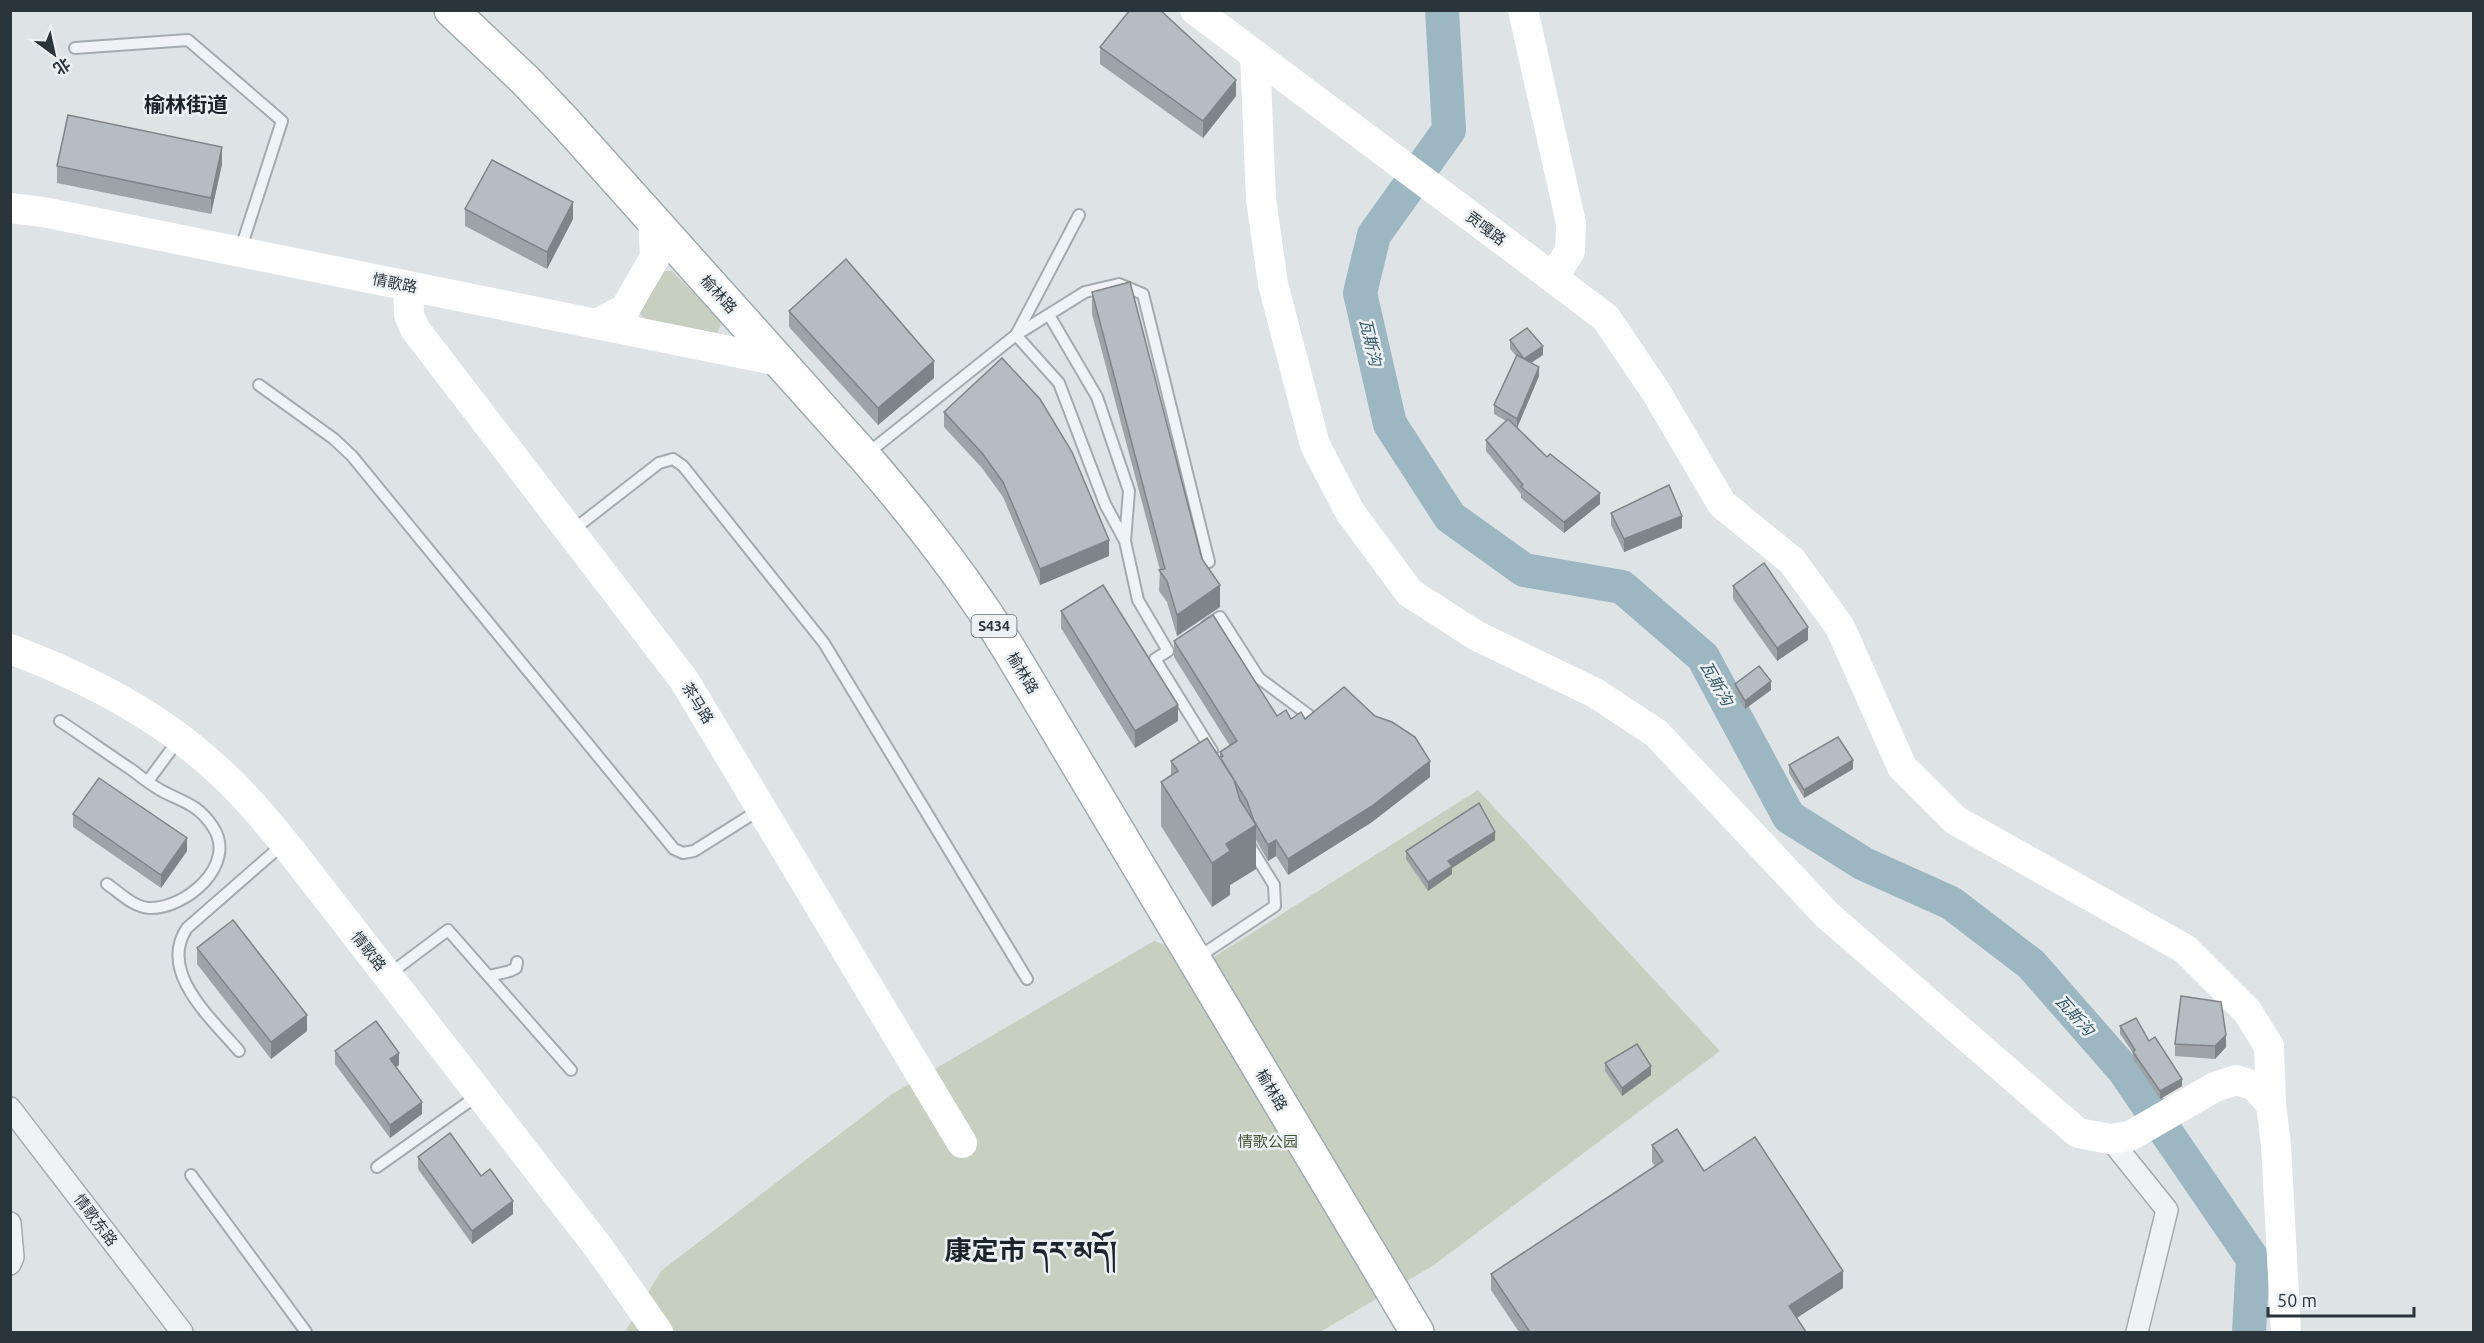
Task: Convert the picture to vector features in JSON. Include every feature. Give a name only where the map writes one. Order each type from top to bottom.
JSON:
[{"type":"main road","name":"榆林路","points":[[451,10],[533,88],[864,456],[908,506],[981,605],[1417,1332]]},
{"type":"street","name":"贡嘎路","points":[[1195,10],[1606,318],[1656,392],[1722,504],[1792,561],[1839,627],[1902,767],[1955,820],[2185,949],[2247,1011],[2269,1046],[2286,1332]]},
{"type":"street","points":[[1522,10],[1571,223],[1570,251],[1553,278]]},
{"type":"street","points":[[1255,55],[1261,199],[1273,284],[1315,445],[1350,512],[1410,593],[1476,636],[1595,693],[1656,733],[1827,915],[2078,1133],[2120,1138],[2186,1105],[2215,1087],[2236,1080],[2255,1086],[2271,1104]]},
{"type":"street","name":"情歌路","points":[[10,208],[43,212],[779,361]]},
{"type":"street","points":[[596,324],[625,309],[656,258],[653,220]]},
{"type":"street","name":"茶马路","points":[[408,286],[409,315],[423,343],[684,680],[962,1143]]},
{"type":"street","name":"情歌路","points":[[16,657],[88,682],[180,738],[239,791],[285,843],[388,975],[616,1270],[658,1332]]},
{"type":"street","name":"情歌东路","points":[[10,1108],[182,1332]]},
{"type":"street","points":[[2120,1138],[2167,1210],[2137,1332]]},
{"type":"street","points":[[10,1222],[13,1257],[10,1264]]},
{"type":"lane","points":[[75,48],[188,40],[282,121],[240,252]]},
{"type":"lane","points":[[1016,335],[1079,215]]},
{"type":"lane","points":[[864,456],[1016,335],[1085,292],[1119,284],[1143,294],[1209,562]]},
{"type":"lane","points":[[1049,315],[1097,397],[1129,491],[1125,542]]},
{"type":"lane","points":[[1016,335],[1059,383],[1105,504],[1125,542],[1138,600],[1172,648],[1155,659],[1212,752],[1210,761]]},
{"type":"lane","points":[[259,385],[348,451],[674,849],[683,853],[694,852],[762,808]]},
{"type":"lane","points":[[570,531],[659,463],[673,459],[684,466],[825,644],[1027,979]]},
{"type":"lane","points":[[1194,634],[1220,617],[1259,678],[1314,719]]},
{"type":"lane","points":[[60,721],[162,791],[187,801],[207,819],[219,837],[221,849],[216,869],[197,888],[164,906],[150,909],[138,906],[107,884]]},
{"type":"lane","points":[[148,781],[180,738]]},
{"type":"lane","points":[[1194,960],[1275,906],[1274,885],[1247,840],[1244,830]]},
{"type":"lane","points":[[239,1051],[189,992],[183,980],[180,949],[182,936],[187,928],[285,843]]},
{"type":"lane","points":[[388,975],[448,930],[571,1070]]},
{"type":"lane","points":[[489,976],[510,971],[516,968],[517,962]]},
{"type":"lane","points":[[376,1167],[480,1094]]},
{"type":"lane","points":[[191,1175],[306,1332]]},
{"type":"green space","points":[[662,271],[672,271],[719,319],[721,325],[717,333],[647,321],[638,312]]},
{"type":"green space","name":"情歌公园","points":[[1478,790],[1720,1051],[1434,1265],[1320,1332],[625,1332],[661,1271],[892,1094],[1154,941],[1209,960]]},
{"type":"building","points":[[1130,10],[1160,10],[1236,80],[1203,121],[1100,47]]},
{"type":"building","points":[[68,115],[222,147],[211,198],[57,166]]},
{"type":"building","points":[[492,160],[573,202],[547,252],[465,209]]},
{"type":"building","points":[[846,259],[934,361],[878,408],[789,311]]},
{"type":"building","points":[[1130,282],[1202,559],[1220,585],[1177,615],[1167,581],[1159,570],[1165,569],[1092,292]]},
{"type":"building","points":[[1527,328],[1543,346],[1524,359],[1510,340]]},
{"type":"building","points":[[1517,355],[1539,367],[1517,419],[1494,405]]},
{"type":"building","points":[[1002,358],[1040,399],[1072,452],[1109,540],[1040,569],[1003,482],[982,453],[944,412]]},
{"type":"building","points":[[1508,419],[1547,457],[1550,454],[1600,493],[1564,522],[1521,487],[1523,485],[1486,440]]},
{"type":"building","points":[[1669,485],[1682,516],[1624,539],[1611,513]]},
{"type":"building","points":[[1764,563],[1808,627],[1777,648],[1733,586]]},
{"type":"building","points":[[1103,585],[1178,705],[1135,731],[1061,611]]},
{"type":"building","points":[[1213,615],[1277,716],[1286,710],[1291,719],[1301,712],[1305,719],[1344,687],[1375,716],[1392,722],[1415,737],[1430,761],[1372,806],[1288,859],[1276,840],[1268,845],[1254,821],[1247,801],[1220,757],[1223,756],[1220,752],[1237,741],[1174,641]]},
{"type":"building","points":[[1759,666],[1771,681],[1745,701],[1735,684]]},
{"type":"building","points":[[1838,737],[1853,760],[1804,790],[1789,765]]},
{"type":"building","points":[[1207,738],[1234,780],[1240,800],[1256,825],[1226,844],[1230,851],[1212,863],[1161,782],[1178,771],[1171,761]]},
{"type":"building","points":[[99,778],[187,838],[161,875],[73,814]]},
{"type":"building","points":[[1479,803],[1495,832],[1448,861],[1452,866],[1428,882],[1406,851]]},
{"type":"building","points":[[233,920],[307,1015],[271,1042],[197,948]]},
{"type":"building","points":[[2181,996],[2221,1002],[2226,1035],[2215,1046],[2175,1044]]},
{"type":"building","points":[[2136,1018],[2149,1041],[2155,1037],[2182,1079],[2160,1091],[2133,1052],[2135,1050],[2120,1026]]},
{"type":"building","points":[[376,1021],[399,1053],[390,1059],[422,1102],[390,1125],[335,1051]]},
{"type":"building","points":[[1637,1044],[1651,1066],[1622,1088],[1605,1063]]},
{"type":"building","points":[[1677,1129],[1704,1171],[1755,1137],[1843,1271],[1789,1306],[1806,1332],[1530,1332],[1491,1274],[1663,1161],[1652,1145]]},
{"type":"building","points":[[450,1133],[481,1176],[490,1169],[513,1201],[472,1231],[418,1157]]},
{"type":"waterway","name":"瓦斯沟","points":[[1442,10],[1449,130],[1374,235],[1360,293],[1390,424],[1450,517],[1524,570],[1622,587],[1703,657],[1789,817],[1864,864],[1951,903],[2031,964],[2123,1069],[2253,1259],[2249,1332]]},
{"type":"district","name":"榆林街道","points":[[186,104]]},
{"type":"district","name":"康定市 དར་མདོ།","points":[[1031,1250]]}]
